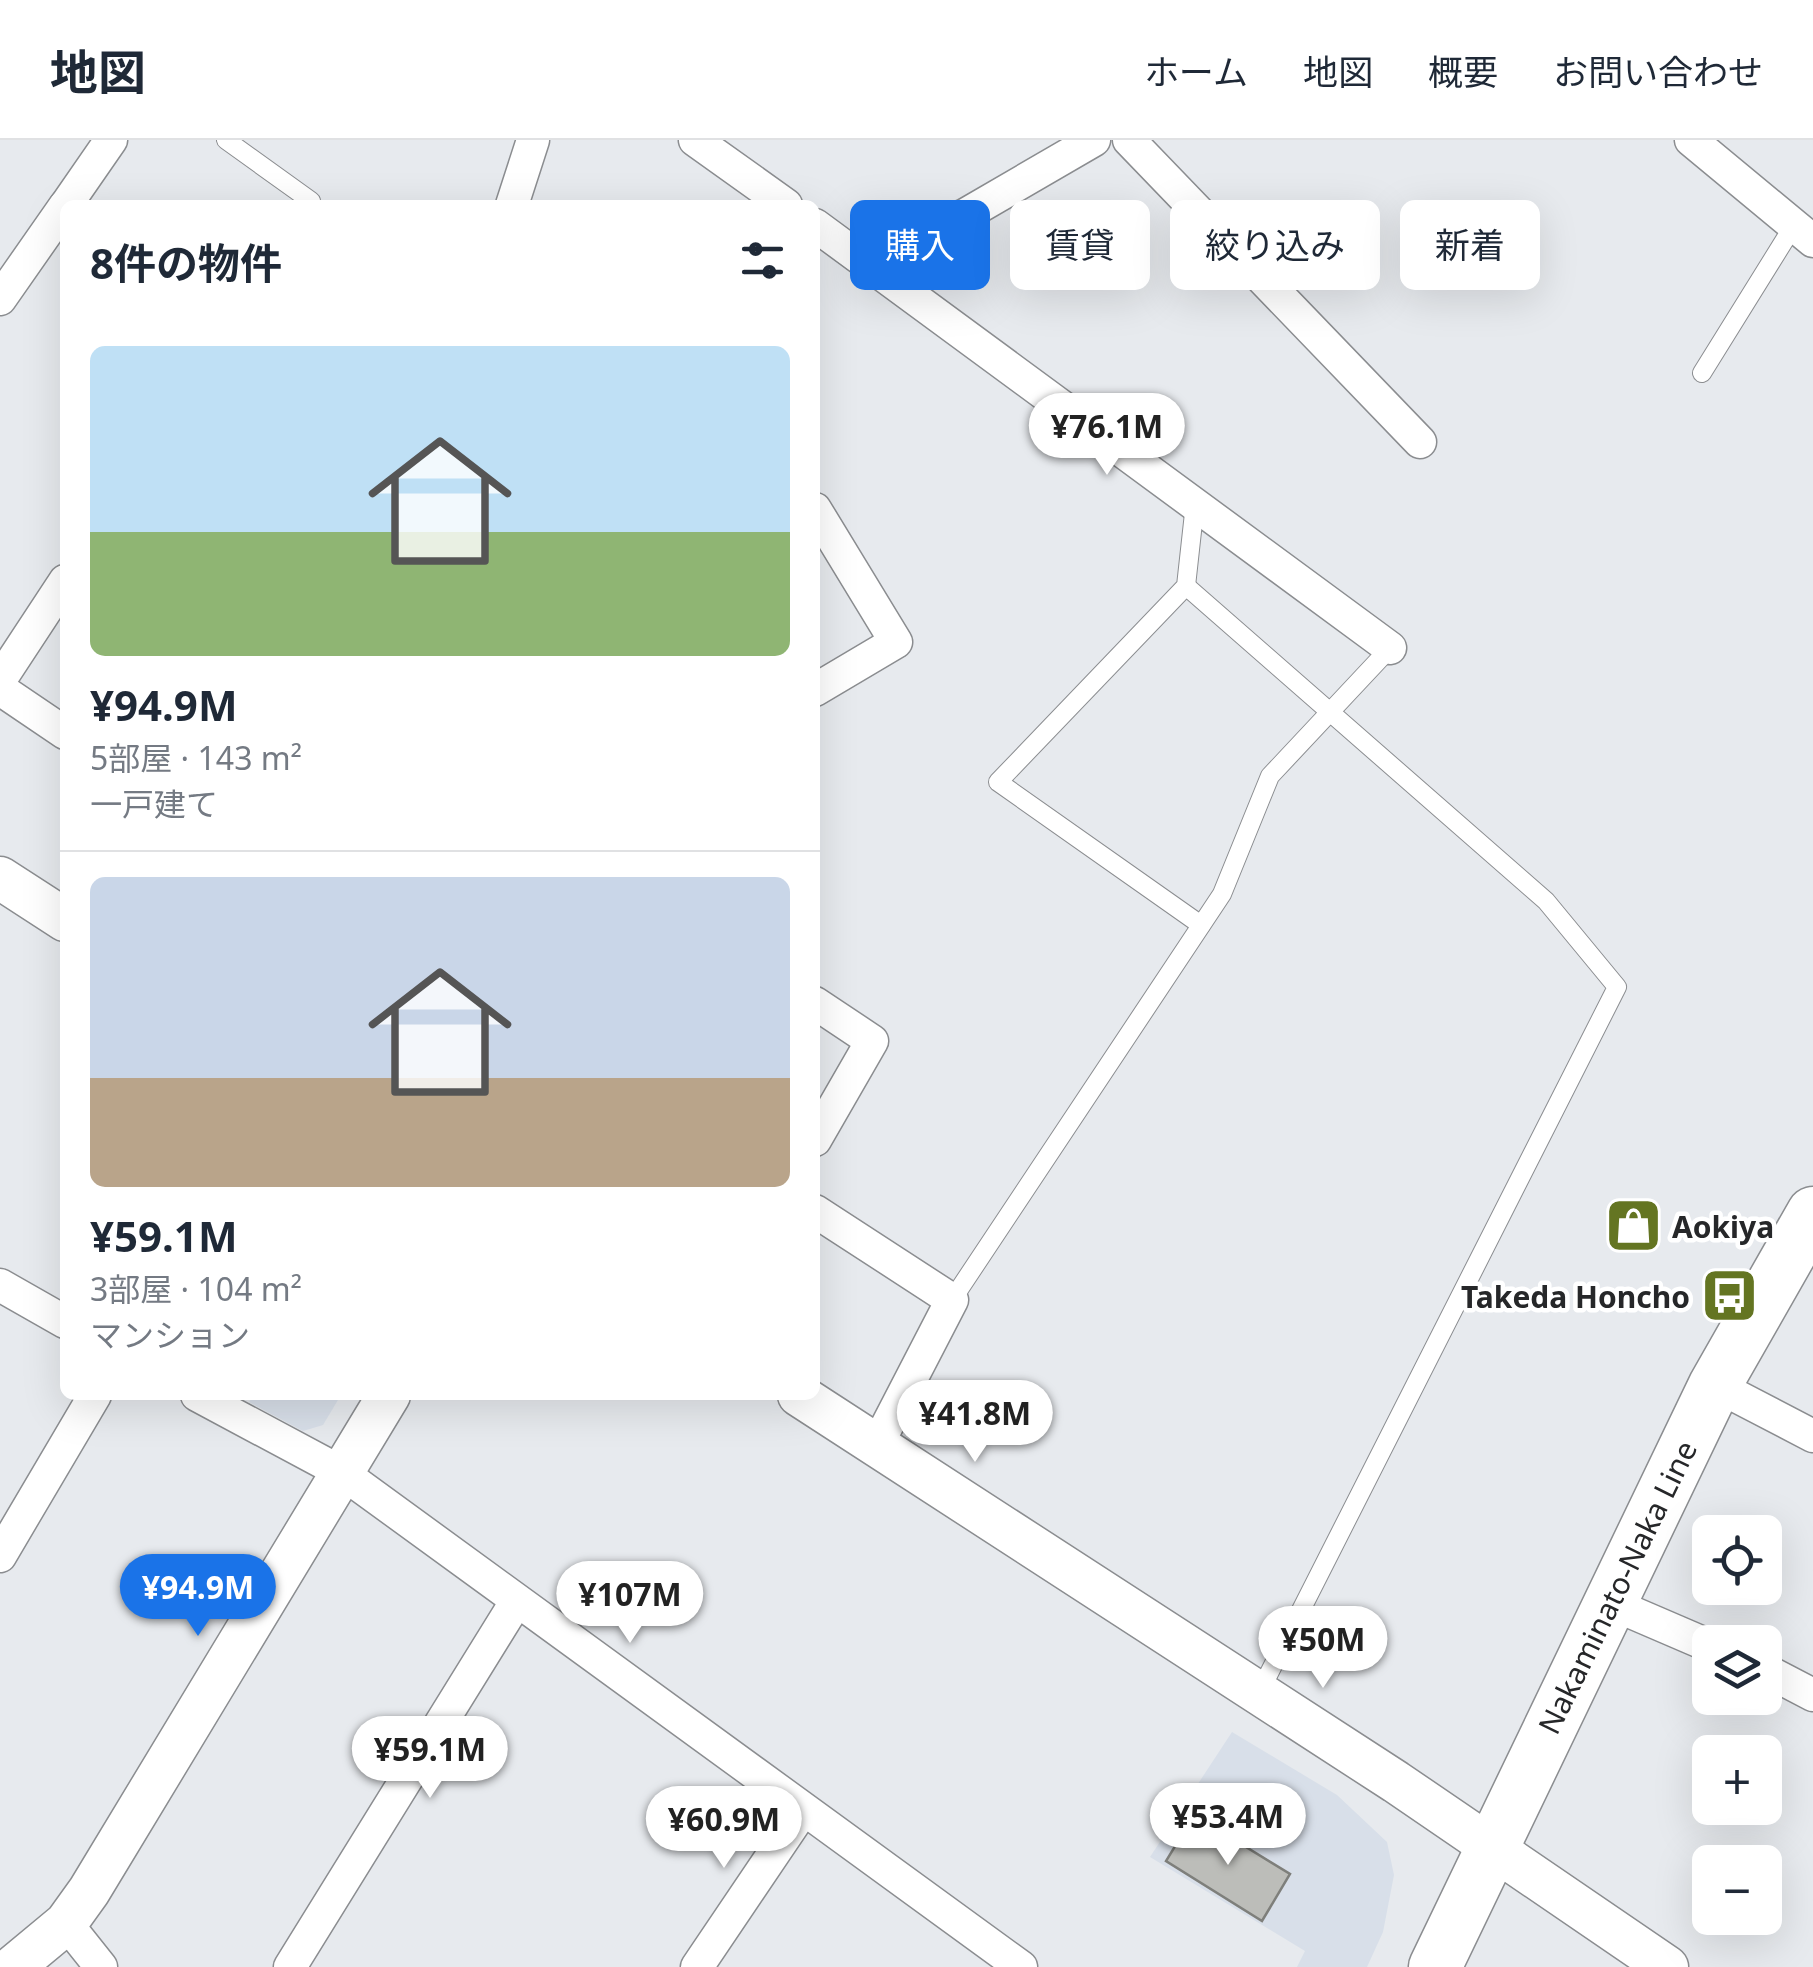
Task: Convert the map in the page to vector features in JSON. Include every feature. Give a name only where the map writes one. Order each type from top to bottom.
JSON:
[{"type":"main road","name":"Nakaminato-Naka Line","points":[[1435,1967],[1715,1385],[1813,1213]]},
{"type":"street","points":[[69,200],[112,140]]},
{"type":"street","points":[[514,200],[533,140]]},
{"type":"street","points":[[695,140],[779,200]]},
{"type":"street","points":[[990,200],[1094,140]]},
{"type":"street","points":[[1129,140],[1420,442]]},
{"type":"street","points":[[1707,145],[1803,233]]},
{"type":"street","points":[[0,298],[60,213]]},
{"type":"street","points":[[820,229],[850,250]]},
{"type":"street","points":[[904,290],[1390,648]]},
{"type":"street","points":[[820,518],[896,642],[820,687]]},
{"type":"street","points":[[0,680],[60,589]]},
{"type":"street","points":[[0,689],[60,730]]},
{"type":"street","points":[[0,878],[60,917]]},
{"type":"street","points":[[820,1005],[872,1041],[820,1131]]},
{"type":"street","points":[[820,1214],[952,1300],[877,1445]]},
{"type":"street","points":[[0,1285],[60,1319]]},
{"type":"street","points":[[1715,1385],[1813,1436]]},
{"type":"street","points":[[0,1556],[92,1400]]},
{"type":"street","points":[[206,1400],[341,1472],[1021,1967]]},
{"type":"street","points":[[13,1967],[66,1923],[386,1400]]},
{"type":"street","points":[[807,1400],[1259,1693],[1667,1967]]},
{"type":"street","points":[[290,1967],[516,1602]]},
{"type":"street","points":[[1610,1602],[1692,1638]]},
{"type":"street","points":[[1782,1679],[1813,1695]]},
{"type":"street","points":[[697,1967],[802,1810]]},
{"type":"street","points":[[66,1923],[102,1967]]},
{"type":"lane","points":[[226,140],[310,200]]},
{"type":"lane","points":[[1702,373],[1803,233]]},
{"type":"lane","points":[[1194,504],[1186,586],[998,782],[1201,925]]},
{"type":"lane","points":[[1186,586],[1546,901],[1617,987],[1259,1693]]},
{"type":"lane","points":[[952,1300],[1222,894],[1270,776],[1390,648]]},
{"type":"shaded area","points":[[338,1400],[323,1425],[303,1431],[249,1402]]},
{"type":"shaded area","points":[[1232,1732],[1337,1795],[1387,1842],[1394,1875],[1383,1932],[1367,1967],[1297,1967],[1305,1951],[1150,1857]]},
{"type":"building","points":[[1194,1815],[1290,1874],[1262,1921],[1166,1861]]},
{"type":"place","name":"Aokiya","points":[[1633,1226]]},
{"type":"place","name":"Takeda Honcho","points":[[1729,1296]]}]
